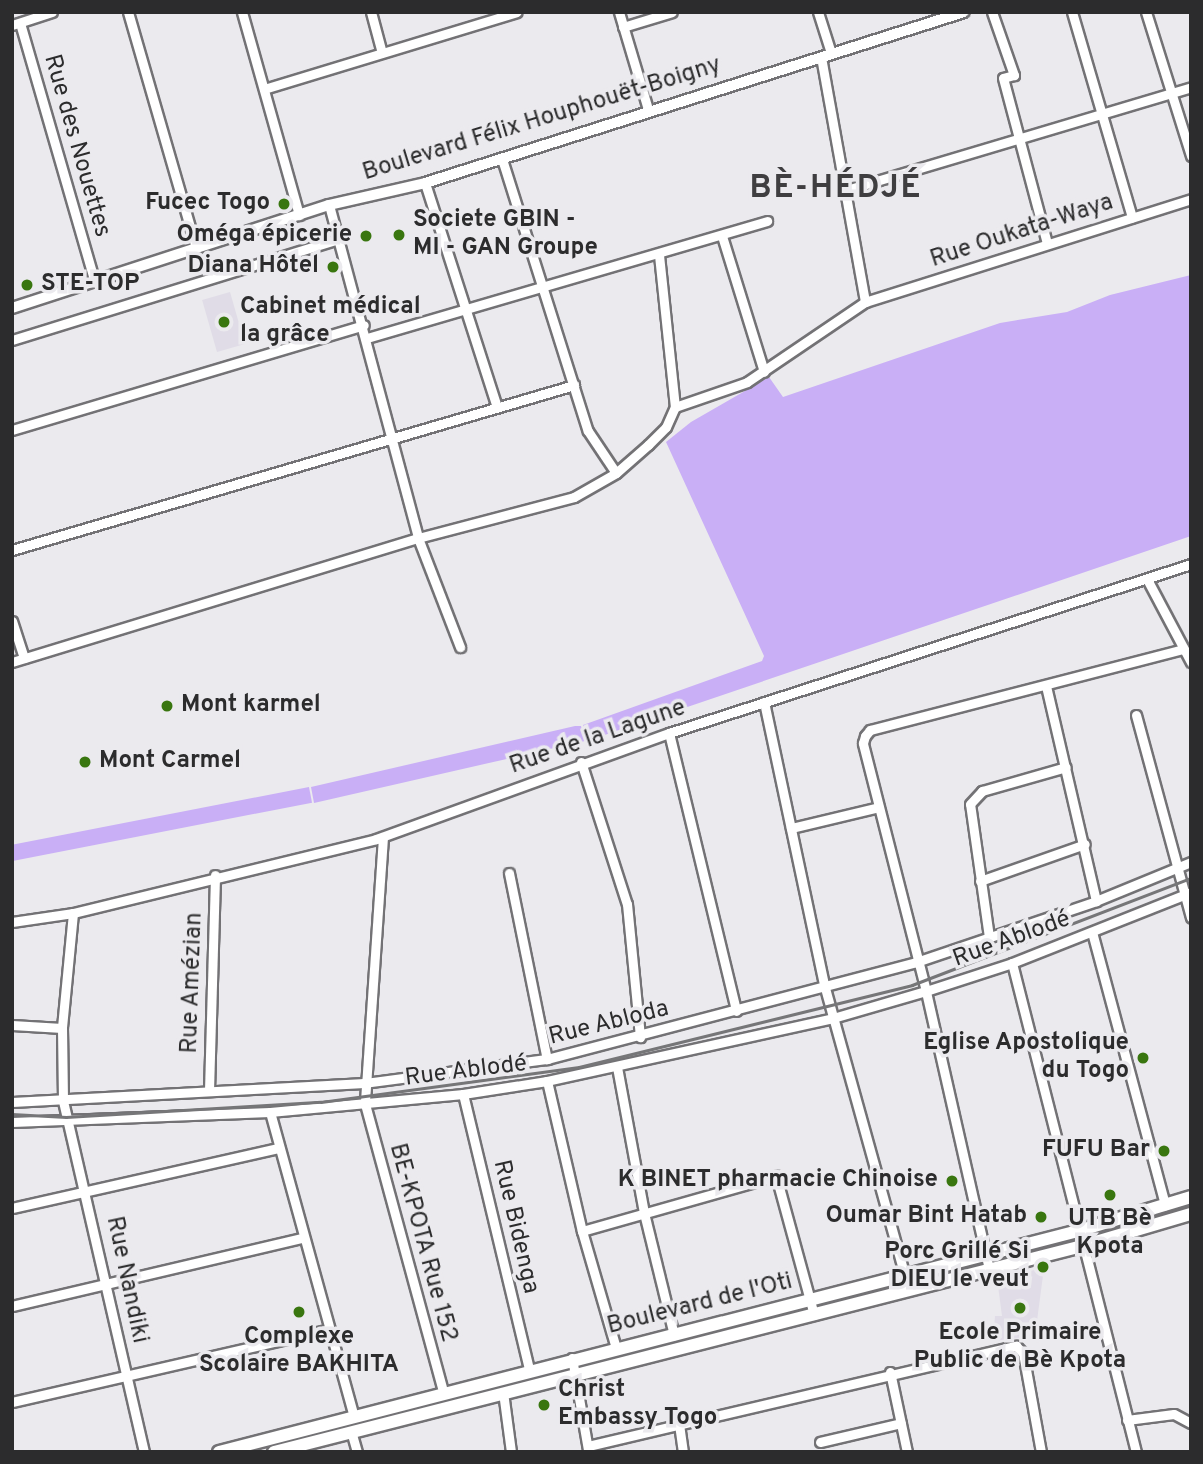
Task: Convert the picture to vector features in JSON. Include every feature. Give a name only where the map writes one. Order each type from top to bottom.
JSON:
[{"type":"main road","name":"Boulevard de l'Oti","points":[[219,1452],[528,1369],[674,1335],[904,1273],[1078,1231],[1191,1197]]},
{"type":"main road","name":"Boulevard de l'Oti","points":[[274,1452],[1082,1246],[1191,1214]]},
{"type":"street","points":[[16,24],[52,12]]},
{"type":"street","points":[[128,12],[196,247]]},
{"type":"street","points":[[242,12],[299,215]]},
{"type":"street","points":[[371,12],[382,53]]},
{"type":"street","points":[[264,89],[497,15],[517,12]]},
{"type":"street","points":[[619,12],[648,109]]},
{"type":"street","points":[[623,27],[672,12]]},
{"type":"street","points":[[818,12],[843,191],[865,302]]},
{"type":"street","name":"Boulevard Félix Houphouët-Boigny","points":[[12,307],[329,205],[425,183],[648,109],[964,12]]},
{"type":"street","points":[[992,12],[1014,75],[1003,78],[1047,243]]},
{"type":"street","points":[[1072,12],[1132,217]]},
{"type":"street","points":[[1146,12],[1191,156]]},
{"type":"street","name":"Rue des Nouettes","points":[[16,24],[94,279]]},
{"type":"street","points":[[843,191],[1191,87]]},
{"type":"street","points":[[502,159],[592,441],[616,473]]},
{"type":"street","points":[[425,183],[497,407]]},
{"type":"street","name":"Rue Oukata-Waya","points":[[675,407],[735,387],[764,372],[865,302],[1191,199]]},
{"type":"street","points":[[329,205],[364,325],[418,538],[460,647]]},
{"type":"street","points":[[367,338],[659,255],[767,221]]},
{"type":"street","points":[[722,236],[764,372]]},
{"type":"street","points":[[12,340],[339,239]]},
{"type":"street","points":[[12,662],[418,538],[574,497],[616,473],[666,427],[675,407],[659,255]]},
{"type":"street","points":[[12,430],[364,325]]},
{"type":"street","points":[[12,550],[391,436],[574,385]]},
{"type":"street","name":"Rue de la Lagune","points":[[12,922],[73,913],[215,875],[383,836],[582,762],[1191,564]]},
{"type":"street","points":[[1147,579],[1191,662]]},
{"type":"street","points":[[12,621],[24,658]]},
{"type":"street","points":[[989,1269],[926,991],[916,962],[863,743],[870,730],[1184,649]]},
{"type":"street","points":[[1046,686],[1085,844],[1096,901]]},
{"type":"street","points":[[764,702],[825,988],[904,1273]]},
{"type":"street","points":[[1136,715],[1176,868],[1188,894],[1191,918]]},
{"type":"street","points":[[669,733],[736,1012]]},
{"type":"street","points":[[582,762],[627,904],[640,1037]]},
{"type":"street","points":[[989,937],[969,812],[975,796],[1066,767]]},
{"type":"street","points":[[790,828],[879,807]]},
{"type":"street","name":"BE-KPOTA Rue 152","points":[[383,836],[364,1083],[365,1104],[443,1391]]},
{"type":"street","points":[[980,881],[1085,844]]},
{"type":"street","name":"Rue Abloda","points":[[12,1102],[364,1083],[547,1059],[736,1012],[916,962],[1096,901],[1191,862]]},
{"type":"street","points":[[509,873],[547,1059]]},
{"type":"street","name":"Rue Amézian","points":[[209,1091],[215,875]]},
{"type":"street","name":"Rue Ablodé","points":[[12,1122],[270,1112],[463,1094],[547,1081],[833,1018],[926,991],[1012,963],[1188,894]]},
{"type":"street","name":"Rue Nandiki","points":[[73,913],[62,1028],[63,1101],[86,1191],[144,1452]]},
{"type":"street","points":[[1092,932],[1165,1205]]},
{"type":"street","points":[[1012,963],[1136,1452]]},
{"type":"street","points":[[12,1025],[62,1028]]},
{"type":"street","points":[[617,1067],[644,1213],[674,1335]]},
{"type":"street","points":[[547,1081],[582,1231],[617,1348]]},
{"type":"street","name":"Rue Bidenga","points":[[463,1094],[528,1369]]},
{"type":"street","points":[[270,1112],[354,1416]]},
{"type":"street","points":[[12,1208],[279,1148]]},
{"type":"street","points":[[582,1231],[777,1179],[814,1314]]},
{"type":"street","points":[[12,1306],[303,1238]]},
{"type":"street","points":[[12,1402],[330,1329]]},
{"type":"street","points":[[572,1358],[588,1449],[890,1372],[1016,1346],[1023,1353],[1041,1452]]},
{"type":"street","points":[[890,1372],[906,1452]]},
{"type":"street","points":[[503,1392],[511,1452]]},
{"type":"street","points":[[1127,1420],[1174,1414],[1191,1423]]},
{"type":"street","points":[[820,1442],[901,1423]]},
{"type":"street","points":[[679,1424],[683,1452]]},
{"type":"street","points":[[351,1431],[357,1452]]},
{"type":"shaded area","points":[[1191,275],[1191,536],[587,741],[583,725],[762,661],[764,656],[666,442],[691,422],[769,377],[783,397],[1000,323],[1067,312],[1110,295]]},
{"type":"shaded area","name":"Cabinet médical la grâce","points":[[230,292],[245,344],[217,352],[202,300]]},
{"type":"shaded area","points":[[581,726],[585,741],[314,803],[311,787]]},
{"type":"shaded area","points":[[309,787],[312,803],[13,861],[12,845]]},
{"type":"shaded area","name":"Ecole Primaire Public de Bè Kpota","points":[[1044,1268],[1035,1336],[993,1341],[995,1316],[1002,1316],[997,1278]]},
{"type":"railway","points":[[12,1114],[66,1117],[321,1102],[579,1067],[912,985],[1191,878]]},
{"type":"place","name":"Fucec Togo","points":[[284,204]]},
{"type":"place","name":"Societe GBIN - MI - GAN Groupe","points":[[399,235]]},
{"type":"place","name":"Oméga épicerie","points":[[366,236]]},
{"type":"place","name":"Diana Hôtel","points":[[333,267]]},
{"type":"place","name":"STE-TOP","points":[[27,285]]},
{"type":"place","name":"Cabinet médical la grâce","points":[[224,322]]},
{"type":"place","name":"Mont karmel","points":[[167,706]]},
{"type":"place","name":"Mont Carmel","points":[[85,762]]},
{"type":"place","name":"Eglise Apostolique du Togo","points":[[1143,1058]]},
{"type":"place","name":"FUFU Bar","points":[[1164,1151]]},
{"type":"place","name":"K BINET pharmacie Chinoise","points":[[952,1181]]},
{"type":"place","name":"UTB Bè Kpota","points":[[1110,1195]]},
{"type":"place","name":"Oumar Bint Hatab","points":[[1041,1217]]},
{"type":"place","name":"Porc Grillé Si DIEU le veut","points":[[1043,1267]]},
{"type":"place","name":"Ecole Primaire Public de Bè Kpota","points":[[1020,1308]]},
{"type":"place","name":"Complexe Scolaire BAKHITA","points":[[299,1312]]},
{"type":"place","name":"Christ Embassy Togo","points":[[544,1405]]},
{"type":"district","name":"BÈ-HÉDJÉ","points":[[836,189]]}]
